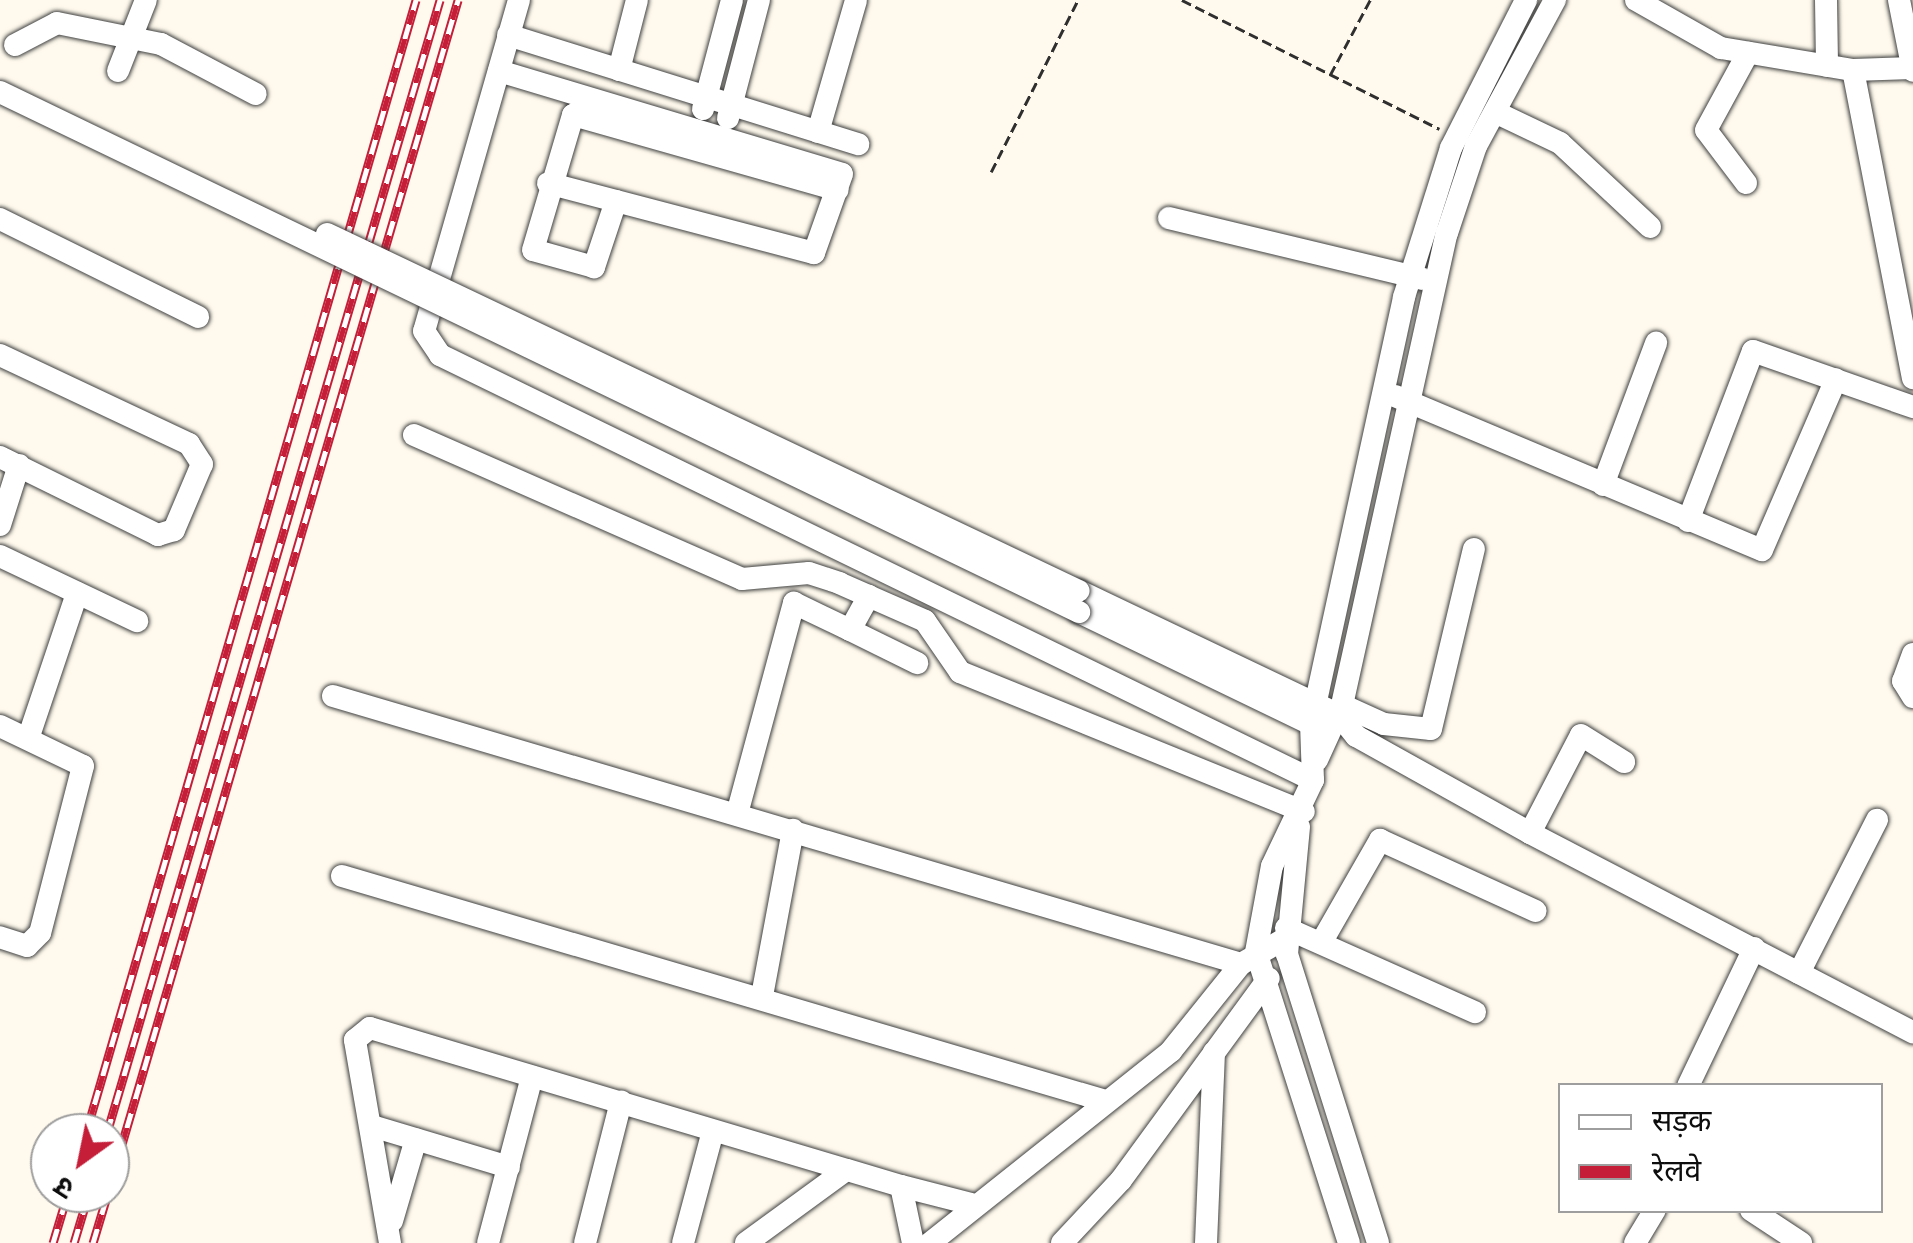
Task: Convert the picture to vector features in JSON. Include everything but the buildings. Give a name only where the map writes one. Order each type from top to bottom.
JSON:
[{"type":"street","points":[[118,70],[146,0]]},
{"type":"street","points":[[519,0],[448,234],[424,331],[432,345],[559,417],[1315,770]]},
{"type":"street","points":[[596,110],[637,0]]},
{"type":"street","points":[[699,127],[732,0]]},
{"type":"street","points":[[724,134],[759,0]]},
{"type":"street","points":[[818,132],[856,0]]},
{"type":"street","points":[[1343,720],[1380,390],[1411,276],[1457,136],[1526,0]]},
{"type":"street","points":[[1062,1243],[1122,1180],[1262,986],[1286,940],[1302,818],[1315,770],[1343,720],[1405,401],[1434,282],[1470,158],[1556,0]]},
{"type":"street","points":[[1636,0],[1698,40],[1853,70],[1913,69],[1900,0]]},
{"type":"street","points":[[1826,0],[1827,66]]},
{"type":"street","points":[[15,45],[57,22],[160,44],[256,94]]},
{"type":"street","points":[[508,35],[858,144]]},
{"type":"street","points":[[1746,183],[1706,130],[1748,52]]},
{"type":"street","points":[[499,70],[596,110],[838,190]]},
{"type":"street","points":[[1853,70],[1913,378]]},
{"type":"street","points":[[0,76],[1079,601]]},
{"type":"street","points":[[0,92],[1079,601],[1343,720],[1530,833],[1750,956],[1800,973],[1913,1032]]},
{"type":"street","points":[[548,183],[814,253],[838,190],[838,167],[699,127],[596,110],[570,116],[548,183],[531,246],[538,256],[594,267],[616,201]]},
{"type":"street","points":[[1495,112],[1560,142],[1650,227]]},
{"type":"street","points":[[1168,218],[1434,282]]},
{"type":"street","points":[[0,219],[198,317]]},
{"type":"street","points":[[1603,485],[1656,343]]},
{"type":"street","points":[[1688,520],[1750,354],[1913,407]]},
{"type":"street","points":[[0,355],[189,444],[202,464],[166,535],[10,461],[0,525]]},
{"type":"street","points":[[1380,390],[1688,520],[1767,548],[1836,379]]},
{"type":"street","points":[[414,435],[742,579],[809,573],[873,598],[925,621],[960,672],[1302,818]]},
{"type":"street","points":[[1343,720],[1431,729],[1474,549]]},
{"type":"street","points":[[0,556],[137,621]]},
{"type":"street","points":[[850,630],[889,574]]},
{"type":"street","points":[[0,937],[27,946],[40,934],[83,766],[9,736],[76,593]]},
{"type":"street","points":[[737,814],[794,603],[917,663]]},
{"type":"street","points":[[1913,654],[1903,681],[1913,698]]},
{"type":"street","points":[[333,696],[1248,958],[1286,940],[1322,944],[1475,1012]]},
{"type":"street","points":[[1530,833],[1581,734],[1624,762]]},
{"type":"street","points":[[930,1243],[971,1204],[1102,1100],[1171,1051],[1248,958],[1272,866],[1302,818]]},
{"type":"street","points":[[1800,973],[1877,820]]},
{"type":"street","points":[[762,996],[793,830]]},
{"type":"street","points":[[1322,944],[1380,840],[1536,912]]},
{"type":"street","points":[[342,876],[762,996],[1102,1100]]},
{"type":"street","points":[[1286,940],[1378,1243]]},
{"type":"street","points":[[1689,1083],[1719,1013],[1750,956]]},
{"type":"street","points":[[1248,958],[1262,986],[1349,1243]]},
{"type":"street","points":[[390,1236],[354,1040],[364,1029],[971,1204]]},
{"type":"street","points":[[1206,1243],[1214,1051]]},
{"type":"street","points":[[488,1243],[532,1077]]},
{"type":"street","points":[[585,1243],[621,1102]]},
{"type":"street","points":[[372,1126],[509,1167]]},
{"type":"street","points":[[683,1243],[713,1130]]},
{"type":"street","points":[[390,1236],[416,1139]]},
{"type":"street","points":[[746,1243],[846,1170]]},
{"type":"street","points":[[901,1186],[913,1243]]},
{"type":"street","points":[[1635,1243],[1653,1213]]},
{"type":"street","points":[[1756,1213],[1801,1243]]},
{"type":"path","points":[[990,172],[1078,0]]},
{"type":"path","points":[[1182,0],[1457,136]]},
{"type":"path","points":[[1330,76],[1370,0]]},
{"type":"railway","points":[[92,1113],[416,0]]},
{"type":"railway","points":[[113,1113],[440,0]]},
{"type":"railway","points":[[130,1117],[458,0]]},
{"type":"railway","points":[[53,1243],[62,1213]]},
{"type":"railway","points":[[74,1243],[83,1213]]},
{"type":"railway","points":[[93,1243],[102,1213]]}]
